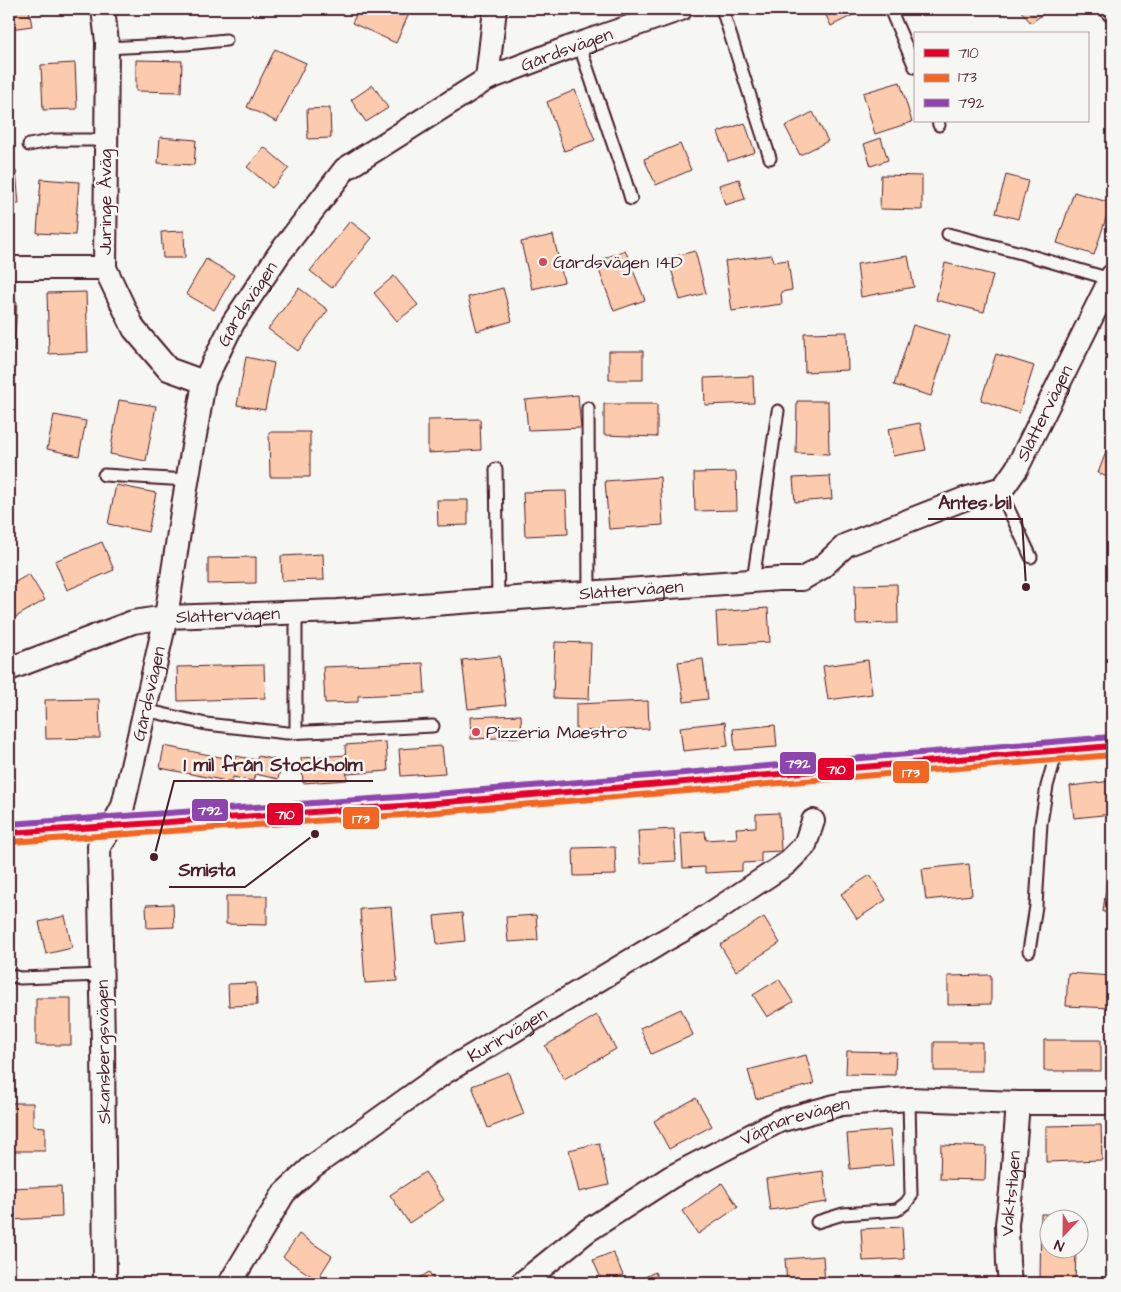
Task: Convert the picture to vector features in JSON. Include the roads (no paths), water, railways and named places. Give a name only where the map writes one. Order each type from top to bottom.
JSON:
[{"type":"street","name":"Juringe Åväg","points":[[103,9],[106,48],[105,268],[134,328],[168,369],[204,382]]},
{"type":"street","points":[[487,80],[495,9]]},
{"type":"street","name":"Gårdsvägen","points":[[113,825],[123,806],[166,617],[204,382],[233,323],[279,254],[345,169],[487,80],[579,44],[681,9]]},
{"type":"street","points":[[9,268],[105,268]]},
{"type":"street","name":"Slåttervägen","points":[[9,669],[133,622],[166,617],[338,611],[589,592],[802,579],[821,568],[846,545],[964,500],[1003,488],[1017,468],[1111,278]]},
{"type":"street","points":[[9,833],[401,806],[1112,746]]},
{"type":"street","name":"Kurirvägen","points":[[230,1283],[284,1193],[312,1167],[445,1072],[660,942],[701,920],[786,864],[805,846],[813,820]]},
{"type":"street","name":"Skansbergsvägen","points":[[105,1283],[99,846],[113,825]]},
{"type":"street","name":"Väpnarevägen","points":[[522,1283],[587,1231],[654,1188],[779,1121],[842,1104],[909,1099],[1018,1103],[1112,1103]]},
{"type":"street","name":"Vaktstigen","points":[[1010,1283],[1008,1224],[1018,1103]]},
{"type":"lane","points":[[722,9],[770,158]]},
{"type":"lane","points":[[890,9],[914,65]]},
{"type":"lane","points":[[106,48],[226,40]]},
{"type":"lane","points":[[579,44],[630,199]]},
{"type":"lane","points":[[29,145],[55,140],[106,140]]},
{"type":"lane","points":[[948,234],[1111,278]]},
{"type":"lane","points":[[588,408],[589,592]]},
{"type":"lane","points":[[752,581],[778,411]]},
{"type":"lane","points":[[496,469],[498,599]]},
{"type":"lane","points":[[104,475],[188,480]]},
{"type":"lane","points":[[999,489],[1031,557]]},
{"type":"lane","points":[[296,612],[296,732]]},
{"type":"lane","points":[[145,710],[206,724],[288,733],[433,726]]},
{"type":"lane","points":[[1029,951],[1036,906],[1041,823],[1047,786],[1057,751]]},
{"type":"lane","points":[[9,975],[20,978],[102,975]]},
{"type":"lane","points":[[818,1222],[843,1214],[897,1210],[906,1203],[911,1196],[909,1099]]},
{"type":"place","name":"Gårdsvägen 14D","points":[[543,262]]},
{"type":"place","name":"Antes bil","points":[[1026,587]]},
{"type":"place","name":"Pizzeria Maestro","points":[[476,732]]},
{"type":"place","name":"Smista","points":[[315,834]]},
{"type":"place","name":"1 mil från Stockholm","points":[[154,857]]}]
